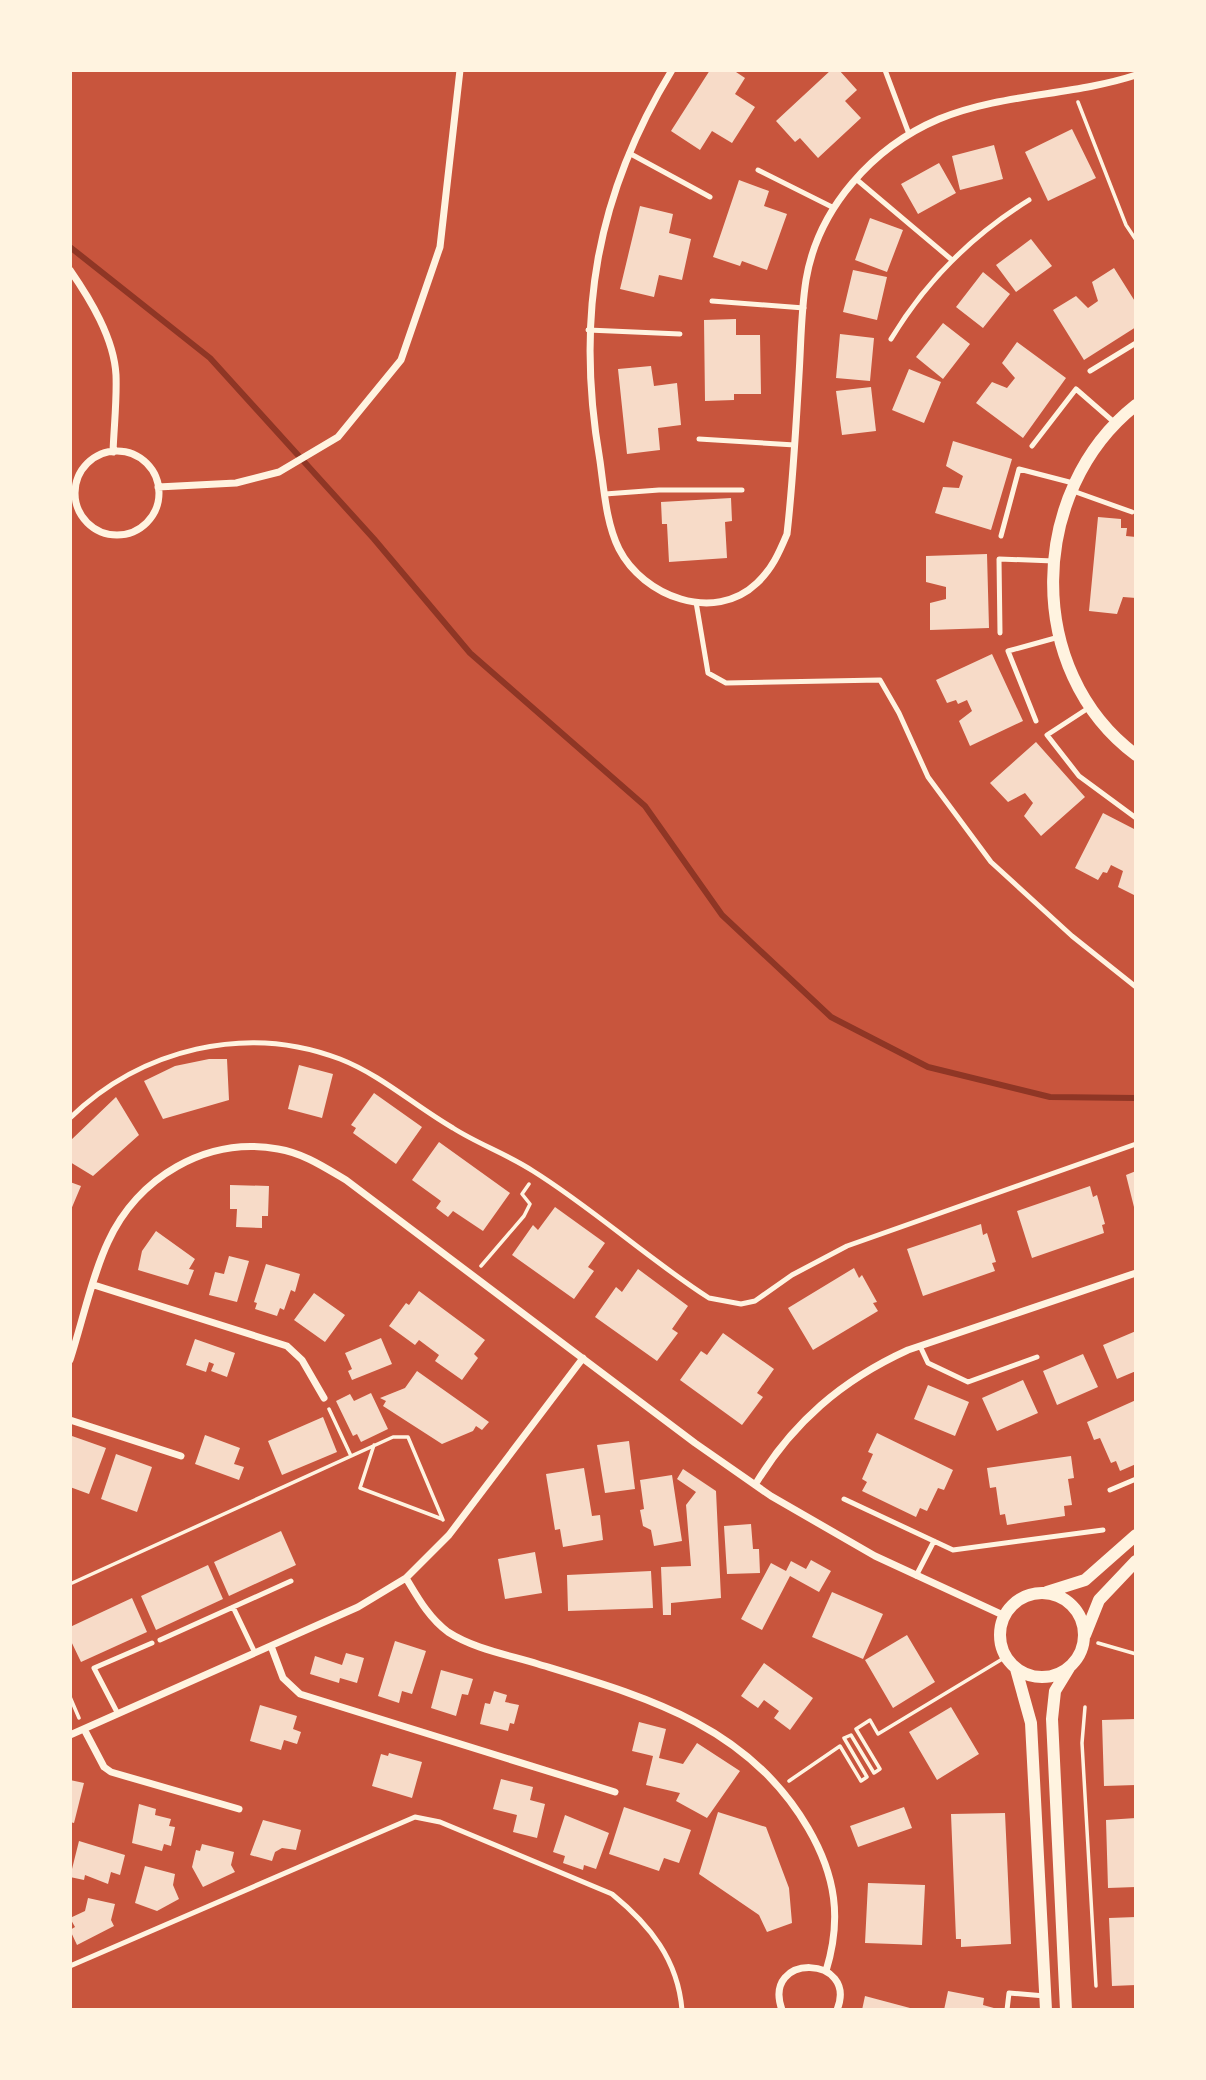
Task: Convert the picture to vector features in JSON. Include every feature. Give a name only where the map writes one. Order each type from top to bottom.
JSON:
[{"type":"street","points":[[158,486],[236,482],[279,472],[338,438],[401,360],[440,247],[460,70]]},
{"type":"street","points":[[672,70],[629,153],[601,237],[588,330],[589,381],[605,495],[618,547],[634,572],[655,589],[680,600],[696,601],[732,598],[755,585],[774,564],[787,534],[806,280],[814,250],[834,208],[856,179],[884,151],[909,134],[971,108],[1074,90],[1136,75]]},
{"type":"street","points":[[70,270],[109,342],[116,373],[113,452]]},
{"type":"street","points":[[1136,405],[1115,423],[1083,463],[1071,487],[1060,520],[1053,589],[1059,636],[1075,682],[1107,729],[1136,755]]},
{"type":"street","points":[[113,452],[134,455],[146,463],[158,486],[153,513],[134,532],[107,534],[94,528],[77,507],[77,479],[95,457],[113,452]]},
{"type":"street","points":[[70,1360],[107,1244],[121,1218],[139,1195],[162,1175],[188,1160],[216,1149],[247,1145],[279,1149],[312,1160],[346,1180],[755,1485],[841,1538],[916,1576],[1005,1616]]},
{"type":"street","points":[[755,1485],[780,1446],[824,1400],[873,1367],[920,1346],[1136,1273]]},
{"type":"street","points":[[94,1285],[287,1346],[302,1360],[324,1398]]},
{"type":"street","points":[[70,1735],[358,1607],[406,1578],[449,1535],[583,1359]]},
{"type":"street","points":[[70,1420],[181,1456]]},
{"type":"street","points":[[1046,2010],[1031,1717],[1016,1669],[1006,1657],[1000,1633],[1005,1616],[1021,1598],[1065,1588],[1085,1580],[1136,1535]]},
{"type":"street","points":[[1066,2010],[1052,1719],[1055,1691],[1081,1652],[1100,1600],[1136,1561]]},
{"type":"street","points":[[406,1578],[426,1611],[457,1637],[667,1706],[707,1727],[743,1752],[798,1810],[817,1842],[829,1875],[836,1908],[835,1940],[826,1971]]},
{"type":"street","points":[[1039,1593],[1052,1594],[1069,1603],[1081,1619],[1084,1639]]},
{"type":"street","points":[[271,1646],[283,1678],[300,1694],[615,1792]]},
{"type":"street","points":[[1016,1669],[1040,1678],[1052,1677],[1069,1668]]},
{"type":"street","points":[[85,1729],[104,1767],[111,1772],[239,1809]]},
{"type":"street","points":[[782,2010],[780,1990],[790,1973],[807,1966],[826,1971],[838,1986],[837,2010]]},
{"type":"lane","points":[[885,70],[909,134]]},
{"type":"lane","points":[[629,153],[710,197]]},
{"type":"lane","points":[[758,170],[834,208]]},
{"type":"lane","points":[[856,179],[952,260]]},
{"type":"lane","points":[[891,340],[923,292],[952,260],[986,230],[1029,201]]},
{"type":"lane","points":[[712,301],[804,308]]},
{"type":"lane","points":[[588,330],[680,334]]},
{"type":"lane","points":[[1090,371],[1136,343]]},
{"type":"lane","points":[[1032,446],[1076,389],[1115,423]]},
{"type":"lane","points":[[699,439],[795,444]]},
{"type":"lane","points":[[1001,536],[1019,469],[1132,512]]},
{"type":"lane","points":[[605,495],[659,490],[742,490]]},
{"type":"lane","points":[[1000,633],[999,559],[1054,561]]},
{"type":"lane","points":[[696,601],[708,673],[726,682],[880,680],[899,713],[928,778],[991,862],[1072,936],[1136,987]]},
{"type":"lane","points":[[1036,721],[1008,651],[1059,636]]},
{"type":"lane","points":[[1090,707],[1047,735],[1079,776],[1136,818]]},
{"type":"lane","points":[[70,1118],[89,1100],[125,1075],[165,1057],[207,1046],[251,1042],[296,1046],[341,1059],[383,1081],[461,1134],[536,1173],[709,1298],[741,1304],[770,1293],[792,1275],[847,1246],[1136,1144]]},
{"type":"lane","points":[[920,1346],[928,1363],[968,1382],[1037,1357]]},
{"type":"lane","points":[[1110,1490],[1136,1479]]},
{"type":"lane","points":[[844,1499],[953,1550],[1103,1530]]},
{"type":"lane","points":[[916,1576],[934,1541]]},
{"type":"lane","points":[[160,1640],[291,1581]]},
{"type":"lane","points":[[233,1607],[256,1653]]},
{"type":"lane","points":[[118,1714],[94,1668],[152,1643]]},
{"type":"lane","points":[[70,1966],[415,1817],[440,1822],[612,1894],[633,1911],[663,1948],[679,1987],[682,2010]]},
{"type":"lane","points":[[1007,2010],[1009,1993],[1045,1996]]},
{"type":"path","points":[[1074,90],[1126,225],[1136,240]]},
{"type":"path","points":[[473,1275],[524,1216],[530,1204],[522,1195],[536,1173]]},
{"type":"path","points":[[324,1398],[351,1456]]},
{"type":"path","points":[[70,1584],[393,1437],[408,1437],[449,1535]]},
{"type":"path","points":[[374,1445],[359,1488],[442,1519]]},
{"type":"path","points":[[1084,1639],[1136,1654]]},
{"type":"path","points":[[779,1788],[840,1746],[861,1781],[867,1777],[844,1738],[851,1735],[874,1773],[880,1769],[856,1729],[870,1720],[878,1734],[1006,1657]]},
{"type":"path","points":[[70,1697],[85,1729]]},
{"type":"path","points":[[1085,1707],[1082,1743],[1096,1986]]},
{"type":"building","points":[[710,70],[733,70],[745,78],[735,94],[755,107],[732,143],[712,131],[700,150],[671,131]]},
{"type":"building","points":[[831,70],[839,70],[857,90],[845,101],[861,118],[818,158],[800,138],[795,142],[776,121]]},
{"type":"building","points":[[1072,129],[1096,178],[1048,201],[1025,152]]},
{"type":"building","points":[[994,145],[1003,179],[960,190],[952,156]]},
{"type":"building","points":[[939,163],[956,193],[918,214],[901,184]]},
{"type":"building","points":[[739,180],[769,191],[764,206],[787,214],[767,270],[742,261],[740,266],[713,257]]},
{"type":"building","points":[[640,206],[673,214],[669,233],[691,239],[682,280],[659,275],[654,297],[620,289]]},
{"type":"building","points":[[870,218],[903,230],[887,272],[855,260]]},
{"type":"building","points":[[1031,239],[1052,266],[1016,292],[996,265]]},
{"type":"building","points":[[1114,268],[1136,303],[1136,327],[1084,360],[1053,310],[1076,296],[1088,308],[1098,301],[1092,282]]},
{"type":"building","points":[[853,270],[887,277],[877,320],[843,312]]},
{"type":"building","points":[[983,272],[1010,294],[983,328],[956,307]]},
{"type":"building","points":[[736,319],[736,335],[760,335],[761,394],[734,394],[734,400],[705,401],[704,320]]},
{"type":"building","points":[[943,323],[970,344],[943,379],[916,357]]},
{"type":"building","points":[[840,334],[874,338],[870,381],[836,378]]},
{"type":"building","points":[[1017,342],[1066,378],[1023,438],[976,403],[992,382],[1007,388],[1015,378],[1002,363]]},
{"type":"building","points":[[651,366],[654,386],[677,383],[681,425],[658,428],[660,450],[627,454],[618,369]]},
{"type":"building","points":[[909,369],[941,382],[924,423],[892,410]]},
{"type":"building","points":[[871,387],[876,431],[842,435],[836,391]]},
{"type":"building","points":[[953,441],[1012,459],[991,530],[935,513],[943,487],[959,488],[963,476],[946,466]]},
{"type":"building","points":[[731,498],[732,521],[725,522],[727,558],[669,562],[667,524],[662,524],[661,502]]},
{"type":"building","points":[[1098,517],[1121,519],[1121,528],[1127,528],[1126,536],[1136,537],[1136,598],[1123,597],[1117,614],[1089,611]]},
{"type":"building","points":[[987,554],[989,628],[930,630],[930,603],[946,599],[946,587],[926,582],[926,556]]},
{"type":"building","points":[[992,654],[1023,721],[970,746],[959,721],[972,711],[967,700],[958,704],[956,700],[947,703],[936,680]]},
{"type":"building","points":[[1036,742],[1085,797],[1041,836],[1024,816],[1033,803],[1025,793],[1008,802],[990,783]]},
{"type":"building","points":[[1103,813],[1136,830],[1136,896],[1118,887],[1123,871],[1111,865],[1107,873],[1103,872],[1098,880],[1075,868]]},
{"type":"building","points":[[209,1059],[227,1059],[229,1100],[163,1119],[144,1081],[175,1066]]},
{"type":"building","points":[[299,1065],[333,1074],[322,1118],[288,1109]]},
{"type":"building","points":[[374,1093],[422,1127],[396,1164],[353,1133],[356,1128],[351,1125]]},
{"type":"building","points":[[116,1097],[139,1135],[93,1176],[70,1162],[70,1141]]},
{"type":"building","points":[[439,1142],[510,1193],[483,1231],[453,1211],[448,1217],[436,1208],[441,1201],[412,1180]]},
{"type":"building","points":[[1136,1171],[1136,1211],[1135,1211],[1126,1175]]},
{"type":"building","points":[[70,1182],[81,1186],[70,1212]]},
{"type":"building","points":[[230,1185],[269,1186],[268,1216],[262,1216],[262,1228],[236,1227],[237,1209],[230,1209]]},
{"type":"building","points":[[1090,1186],[1093,1197],[1097,1195],[1105,1224],[1102,1225],[1104,1233],[1032,1258],[1017,1211]]},
{"type":"building","points":[[555,1207],[605,1243],[588,1267],[594,1271],[574,1299],[512,1255],[533,1225],[538,1230]]},
{"type":"building","points":[[981,1224],[983,1235],[987,1233],[996,1262],[992,1263],[995,1271],[923,1296],[907,1249]]},
{"type":"building","points":[[156,1231],[195,1259],[189,1269],[194,1270],[188,1285],[138,1270],[142,1251]]},
{"type":"building","points":[[229,1256],[249,1261],[237,1302],[209,1295],[215,1272],[224,1274]]},
{"type":"building","points":[[266,1264],[300,1274],[295,1292],[291,1290],[284,1310],[280,1308],[277,1316],[255,1309],[257,1303],[254,1302]]},
{"type":"building","points":[[854,1268],[859,1278],[862,1275],[877,1302],[873,1303],[878,1311],[813,1350],[788,1308]]},
{"type":"building","points":[[638,1269],[688,1306],[672,1329],[678,1333],[657,1361],[595,1317],[616,1287],[622,1292]]},
{"type":"building","points":[[419,1291],[485,1340],[474,1354],[478,1358],[462,1380],[435,1361],[439,1355],[419,1340],[415,1345],[389,1326]]},
{"type":"building","points":[[314,1293],[345,1315],[325,1342],[294,1320]]},
{"type":"building","points":[[1136,1331],[1136,1371],[1117,1379],[1103,1345]]},
{"type":"building","points":[[723,1333],[774,1369],[757,1393],[763,1397],[742,1425],[680,1380],[701,1351],[707,1355]]},
{"type":"building","points":[[381,1338],[392,1364],[352,1380],[348,1371],[352,1369],[345,1353]]},
{"type":"building","points":[[195,1339],[235,1353],[227,1377],[211,1371],[214,1364],[209,1362],[206,1372],[186,1365]]},
{"type":"building","points":[[1083,1354],[1098,1387],[1057,1405],[1043,1371]]},
{"type":"building","points":[[417,1371],[489,1422],[482,1430],[476,1426],[473,1431],[442,1444],[383,1406],[386,1401],[380,1398],[405,1388]]},
{"type":"building","points":[[1023,1380],[1038,1413],[997,1431],[982,1398]]},
{"type":"building","points":[[928,1385],[969,1402],[955,1436],[914,1419]]},
{"type":"building","points":[[371,1393],[388,1429],[361,1442],[357,1434],[353,1436],[336,1401],[350,1394],[354,1401]]},
{"type":"building","points":[[1136,1400],[1136,1464],[1120,1471],[1116,1461],[1111,1463],[1100,1438],[1094,1440],[1087,1422]]},
{"type":"building","points":[[323,1417],[337,1452],[282,1475],[268,1441]]},
{"type":"building","points":[[877,1433],[953,1470],[944,1490],[938,1488],[927,1511],[920,1508],[916,1517],[862,1491],[867,1482],[862,1479],[873,1454],[868,1452]]},
{"type":"building","points":[[205,1435],[240,1448],[234,1464],[244,1467],[239,1480],[195,1464]]},
{"type":"building","points":[[72,1436],[106,1448],[89,1494],[70,1487]]},
{"type":"building","points":[[629,1441],[635,1489],[605,1493],[597,1445]]},
{"type":"building","points":[[116,1454],[152,1467],[137,1512],[101,1499]]},
{"type":"building","points":[[1071,1456],[1074,1478],[1068,1479],[1072,1505],[1064,1506],[1065,1516],[1007,1525],[1005,1514],[1000,1515],[996,1487],[990,1488],[987,1468]]},
{"type":"building","points":[[584,1468],[592,1516],[600,1515],[603,1540],[563,1547],[560,1529],[555,1530],[546,1474]]},
{"type":"building","points":[[683,1469],[716,1491],[721,1598],[671,1603],[671,1615],[663,1615],[661,1567],[691,1566],[686,1505],[696,1492],[677,1479]]},
{"type":"building","points":[[672,1475],[682,1541],[654,1546],[651,1530],[643,1526],[640,1510],[644,1509],[640,1480]]},
{"type":"building","points":[[751,1524],[753,1549],[759,1549],[760,1573],[727,1574],[724,1526]]},
{"type":"building","points":[[281,1531],[296,1565],[229,1596],[214,1562]]},
{"type":"building","points":[[535,1552],[542,1593],[505,1599],[498,1559]]},
{"type":"building","points":[[811,1560],[831,1571],[819,1592],[790,1576],[762,1630],[741,1619],[771,1563],[786,1571],[791,1561],[806,1569]]},
{"type":"building","points":[[208,1565],[223,1599],[156,1630],[141,1596]]},
{"type":"building","points":[[651,1571],[653,1608],[568,1611],[567,1575]]},
{"type":"building","points":[[832,1592],[883,1614],[863,1659],[812,1637]]},
{"type":"building","points":[[132,1598],[147,1632],[81,1662],[70,1639],[70,1627]]},
{"type":"building","points":[[907,1635],[935,1682],[893,1708],[865,1660]]},
{"type":"building","points":[[395,1641],[426,1651],[412,1694],[402,1691],[399,1703],[378,1696]]},
{"type":"building","points":[[346,1653],[364,1658],[357,1683],[340,1678],[339,1683],[310,1674],[315,1656],[342,1665]]},
{"type":"building","points":[[764,1663],[813,1698],[790,1730],[774,1718],[779,1711],[764,1700],[758,1708],[741,1696]]},
{"type":"building","points":[[441,1670],[473,1679],[468,1695],[462,1694],[456,1716],[431,1708]]},
{"type":"building","points":[[494,1691],[507,1695],[505,1702],[519,1705],[514,1724],[510,1723],[508,1731],[480,1724],[485,1703],[490,1704]]},
{"type":"building","points":[[260,1705],[297,1716],[293,1729],[301,1732],[297,1744],[284,1740],[281,1750],[250,1741]]},
{"type":"building","points":[[951,1707],[979,1754],[937,1780],[909,1732]]},
{"type":"building","points":[[1136,1719],[1136,1785],[1104,1786],[1102,1720]]},
{"type":"building","points":[[639,1722],[666,1729],[659,1758],[683,1764],[697,1743],[740,1771],[707,1818],[676,1801],[680,1793],[646,1785],[653,1756],[632,1751]]},
{"type":"building","points":[[389,1753],[422,1762],[412,1798],[372,1786],[381,1754],[388,1756]]},
{"type":"building","points":[[501,1779],[533,1787],[530,1800],[545,1804],[537,1838],[513,1832],[517,1815],[493,1809]]},
{"type":"building","points":[[70,1780],[84,1783],[74,1823],[70,1822]]},
{"type":"building","points":[[139,1804],[156,1809],[155,1815],[171,1819],[169,1826],[175,1827],[171,1846],[164,1844],[162,1851],[132,1843]]},
{"type":"building","points":[[624,1807],[691,1830],[679,1863],[664,1858],[659,1871],[609,1854]]},
{"type":"building","points":[[904,1807],[912,1828],[858,1847],[850,1826]]},
{"type":"building","points":[[718,1812],[766,1827],[789,1888],[792,1923],[767,1932],[759,1915],[699,1874]]},
{"type":"building","points":[[1005,1813],[1011,1944],[961,1947],[961,1939],[956,1939],[951,1814]]},
{"type":"building","points":[[565,1815],[609,1833],[596,1869],[584,1865],[583,1870],[563,1863],[565,1856],[553,1852]]},
{"type":"building","points":[[1136,1818],[1136,1887],[1108,1888],[1106,1820]]},
{"type":"building","points":[[263,1820],[301,1830],[296,1850],[282,1848],[275,1852],[272,1861],[250,1855]]},
{"type":"building","points":[[79,1841],[125,1855],[120,1875],[111,1872],[108,1884],[85,1875],[84,1880],[70,1877]]},
{"type":"building","points":[[202,1844],[234,1852],[231,1865],[235,1872],[203,1887],[192,1867],[196,1850],[200,1851]]},
{"type":"building","points":[[145,1866],[175,1874],[173,1885],[179,1899],[157,1911],[135,1903]]},
{"type":"building","points":[[868,1883],[925,1885],[922,1945],[865,1943]]},
{"type":"building","points":[[88,1898],[115,1904],[111,1920],[114,1926],[77,1945],[70,1930],[75,1927],[70,1918],[85,1911]]},
{"type":"building","points":[[1136,1917],[1136,1985],[1112,1986],[1109,1918]]},
{"type":"building","points":[[948,1991],[984,1998],[983,2005],[1001,2010],[944,2010]]},
{"type":"building","points":[[865,1996],[910,2008],[910,2010],[862,2010]]},
{"type":"waterway","points":[[70,247],[210,358],[374,539],[470,653],[645,806],[722,915],[831,1017],[928,1067],[1050,1097],[1136,1098]]}]
